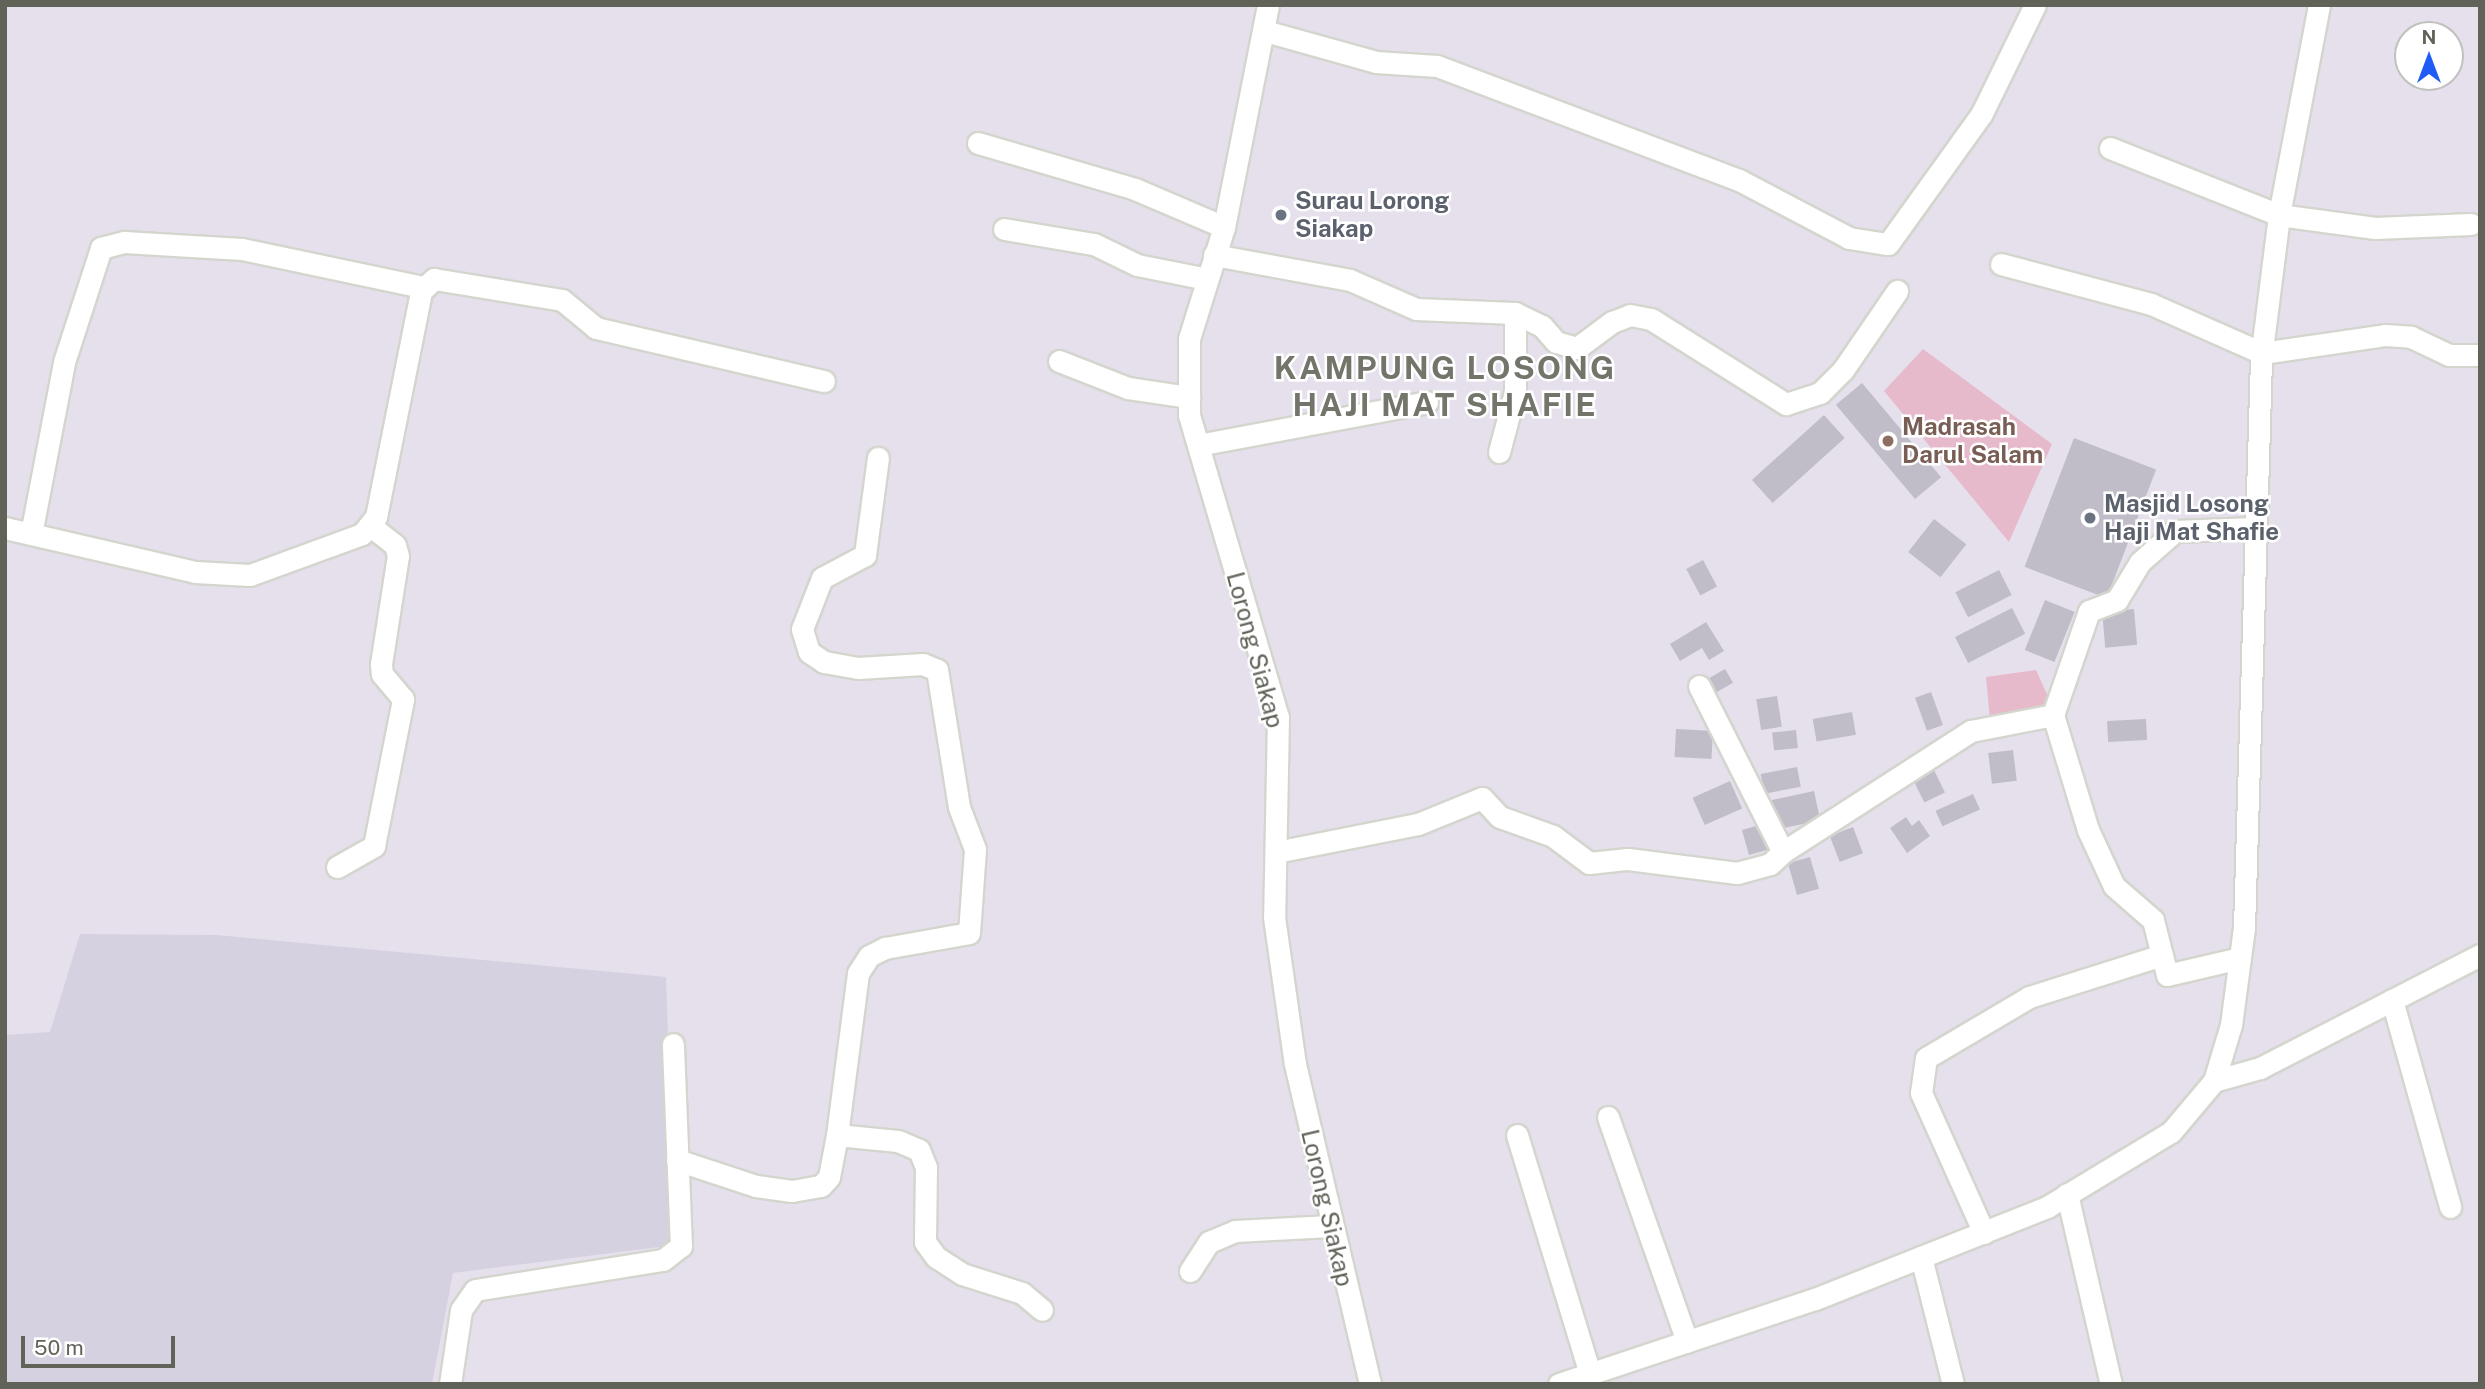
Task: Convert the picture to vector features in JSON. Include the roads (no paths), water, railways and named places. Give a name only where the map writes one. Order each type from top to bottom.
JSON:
[{"type":"street","name":"Lorong Siakap","points":[[1268,5],[1265,32],[1224,227],[1189,340],[1189,397],[1198,445],[1278,717],[1274,917],[1291,1037],[1329,1226],[1370,1384]]},
{"type":"street","points":[[1265,32],[1376,62],[1437,66],[1739,180],[1849,238],[1888,244],[1982,113],[2035,5]]},
{"type":"street","points":[[1559,1384],[1921,1258],[2067,1195],[2171,1132],[2214,1081],[2240,958],[2262,353],[2279,215],[2319,5]]},
{"type":"street","points":[[978,143],[1135,189],[1224,227]]},
{"type":"street","points":[[2110,148],[2279,215],[2375,228],[2470,223]]},
{"type":"street","points":[[1004,229],[1094,244],[1137,265],[1207,279]]},
{"type":"street","points":[[31,534],[66,354],[101,248],[124,242],[242,249],[423,287],[454,278],[562,300],[596,328],[824,382]]},
{"type":"street","points":[[1214,255],[1350,281],[1416,309],[1515,313],[1542,326],[1556,342],[1577,348],[1612,322],[1630,315],[1651,319],[1786,404],[1820,393],[1835,378],[1897,291]]},
{"type":"street","points":[[2001,264],[2151,303],[2262,353],[2385,335],[2412,337],[2449,355],[2480,355]]},
{"type":"street","points":[[371,526],[423,287]]},
{"type":"street","points":[[1499,452],[1515,392],[1515,313]]},
{"type":"street","points":[[1059,361],[1128,387],[1189,397]]},
{"type":"street","points":[[1198,445],[1427,402]]},
{"type":"street","points":[[677,1160],[792,1191],[821,1186],[829,1177],[837,1135],[858,973],[869,956],[885,947],[964,939],[976,890],[975,849],[959,807],[937,670],[923,664],[858,668],[824,662],[809,652],[802,629],[808,600],[822,578],[865,555],[878,458]]},
{"type":"street","points":[[5,528],[195,572],[250,575],[371,526]]},
{"type":"street","points":[[337,867],[374,846],[402,699],[382,674],[398,556],[395,545],[371,526]]},
{"type":"street","points":[[2240,958],[2167,975],[2153,920],[2114,886],[2088,830],[2053,715],[2089,611],[2117,600],[2140,562],[2175,531],[2255,528]]},
{"type":"street","points":[[1699,686],[1783,852]]},
{"type":"street","points":[[1276,852],[1418,824],[1482,798],[1500,817],[1553,836],[1589,863],[1628,859],[1737,873],[1770,864],[1783,852],[1971,731],[2053,715]]},
{"type":"street","points":[[1984,1233],[1922,1093],[1926,1058],[1998,1011],[2162,955]]},
{"type":"street","points":[[2214,1081],[2260,1068],[2480,955]]},
{"type":"street","points":[[2392,1000],[2451,1207]]},
{"type":"street","points":[[450,1384],[461,1310],[475,1290],[527,1286],[675,1254],[681,1246],[673,1044]]},
{"type":"street","points":[[1608,1117],[1687,1341]]},
{"type":"street","points":[[837,1135],[898,1141],[919,1150],[926,1167],[925,1242],[936,1258],[962,1274],[1022,1293],[1042,1310]]},
{"type":"street","points":[[1517,1135],[1590,1374]]},
{"type":"street","points":[[2067,1195],[2111,1384]]},
{"type":"street","points":[[1190,1271],[1209,1242],[1236,1231],[1329,1226]]},
{"type":"street","points":[[1921,1258],[1953,1384]]},
{"type":"place","name":"Surau Lorong Siakap","points":[[1281,215]]},
{"type":"place","name":"Madrasah Darul Salam","points":[[1888,441]]},
{"type":"place","name":"Masjid Losong Haji Mat Shafie","points":[[2090,518]]},
{"type":"district","name":"KAMPUNG LOSONG HAJI MAT SHAFIE","points":[[1445,388]]}]
